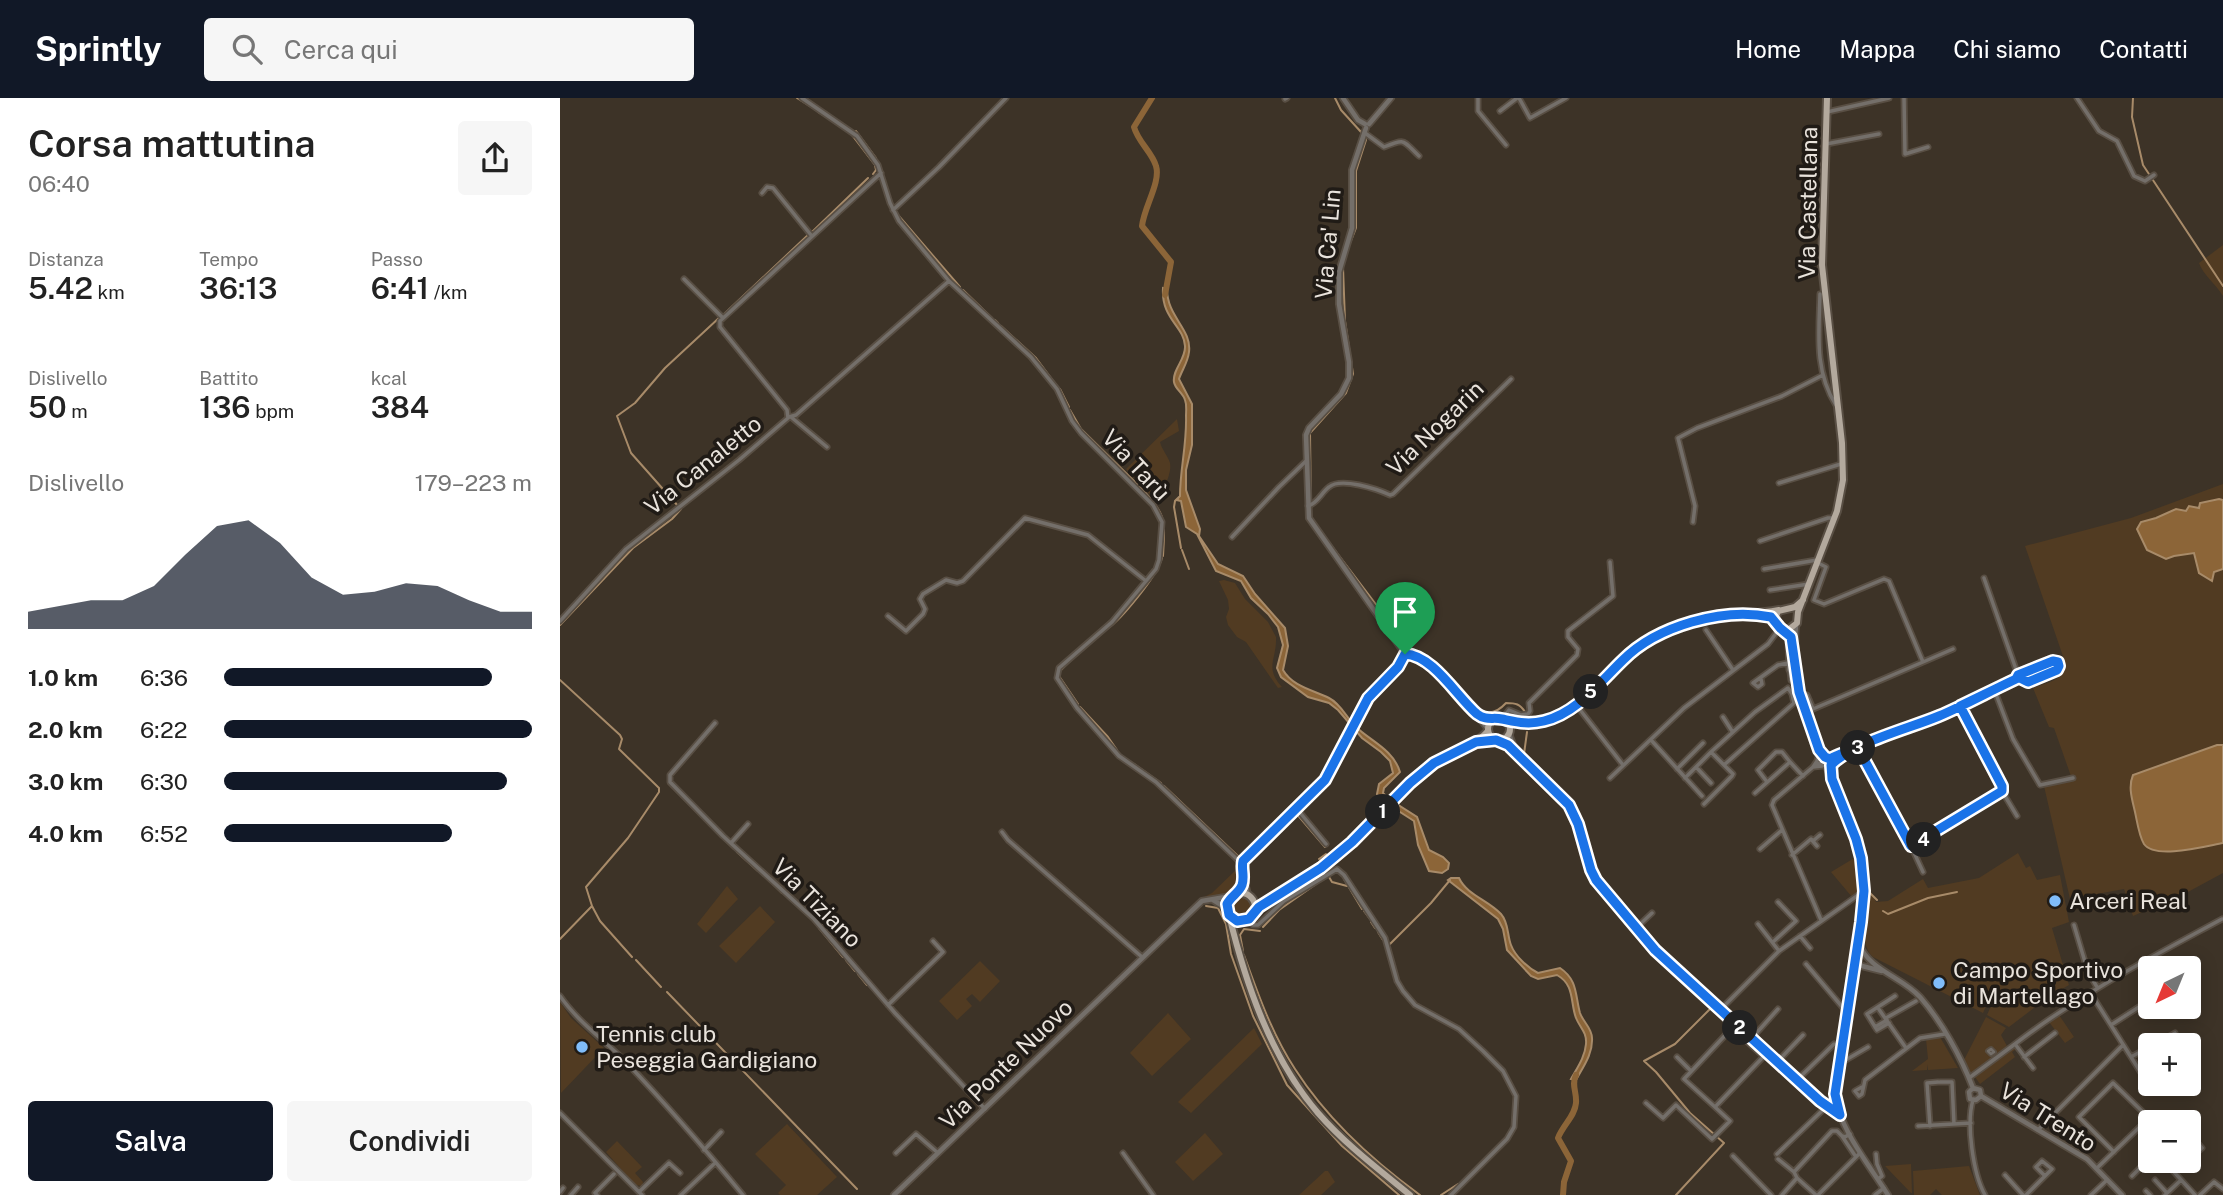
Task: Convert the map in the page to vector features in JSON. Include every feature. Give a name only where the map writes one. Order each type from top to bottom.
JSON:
[{"type":"main road","name":"Via Castellana","points":[[1798,617],[1835,518],[1843,464],[1838,405],[1823,309],[1827,98]]},
{"type":"main road","points":[[1234,941],[1239,927],[1255,911],[1305,880],[1343,850],[1434,763],[1476,742],[1501,720],[1524,724],[1548,720],[1566,711],[1590,693],[1633,651],[1671,628],[1708,618],[1760,615],[1795,607],[1804,600]]},
{"type":"main road","points":[[1760,615],[1771,617],[1780,627],[1791,629],[1796,625],[1798,617],[1795,612],[1784,609]]},
{"type":"main road","points":[[1780,627],[1777,614],[1784,609]]},
{"type":"main road","points":[[1501,720],[1510,726],[1510,734]]},
{"type":"main road","points":[[1476,742],[1498,740],[1524,724]]},
{"type":"main road","points":[[1488,730],[1492,737],[1498,740]]},
{"type":"main road","points":[[1282,893],[1262,900],[1234,895],[1228,912],[1234,941],[1269,1033],[1298,1087],[1319,1114],[1349,1144],[1410,1195]]},
{"type":"main road","points":[[1251,898],[1255,911]]},
{"type":"main road","points":[[1228,912],[1237,921],[1247,920]]},
{"type":"street","name":"Via Tarù","points":[[802,98],[853,133],[874,159],[896,217],[949,281],[1031,357],[1057,389],[1072,421],[1158,512],[1162,530],[1156,569],[1112,622],[1059,668],[1057,678],[1077,708],[1119,755],[1156,782],[1242,864]]},
{"type":"street","points":[[892,210],[939,167],[1006,98]]},
{"type":"street","points":[[1343,98],[1358,120],[1384,147],[1401,140],[1419,156]]},
{"type":"street","name":"Via Ca' Lin","points":[[1391,98],[1366,127],[1352,170],[1352,228],[1339,272],[1339,304],[1349,362],[1349,378],[1341,394],[1307,431],[1306,461],[1311,522],[1405,654]]},
{"type":"street","points":[[1478,98],[1478,111],[1506,145]]},
{"type":"street","points":[[1500,111],[1518,98],[1530,118],[1566,98]]},
{"type":"street","points":[[1827,112],[1889,98]]},
{"type":"street","points":[[1904,98],[1905,154],[1928,148]]},
{"type":"street","points":[[2077,98],[2099,131],[2117,141],[2134,176],[2147,180],[2153,175]]},
{"type":"street","points":[[1826,144],[1879,134]]},
{"type":"street","points":[[684,279],[723,318],[881,173]]},
{"type":"street","points":[[762,192],[767,187],[773,188],[811,235]]},
{"type":"street","points":[[790,417],[796,415],[949,281]]},
{"type":"street","name":"Via Castellana","points":[[1819,294],[1823,309],[1819,347],[1822,375],[1835,404],[1838,405]]},
{"type":"street","name":"Via Canaletto","points":[[560,621],[626,549],[790,417],[720,327],[723,318]]},
{"type":"street","points":[[1693,522],[1695,506],[1678,438],[1697,428],[1790,393],[1822,375]]},
{"type":"street","name":"Via Nogarin","points":[[1310,505],[1331,485],[1338,483],[1393,494],[1511,379]]},
{"type":"street","points":[[790,417],[827,447]]},
{"type":"street","points":[[1232,537],[1306,461]]},
{"type":"street","points":[[1779,483],[1843,464]]},
{"type":"street","points":[[888,616],[906,631],[923,614],[925,609],[920,599],[923,594],[946,580],[957,583],[963,581],[1025,518],[1088,535],[1146,581]]},
{"type":"street","points":[[1760,541],[1835,518]]},
{"type":"street","points":[[1764,569],[1814,559],[1819,562]]},
{"type":"street","points":[[1478,714],[1501,720],[1509,710],[1521,715],[1528,714],[1529,703],[1577,655],[1578,649],[1568,636],[1568,631],[1613,596],[1610,562]]},
{"type":"street","name":"Via Castellana","points":[[1819,562],[1826,567],[1814,600],[1824,604],[1884,579],[1889,581],[1923,662]]},
{"type":"street","points":[[1821,920],[1772,808],[1773,802],[1816,766],[1960,706],[2018,676],[2053,661],[2059,664],[2057,670],[2028,682],[2018,676],[1984,578]]},
{"type":"street","points":[[1770,590],[1811,584]]},
{"type":"street","points":[[1791,680],[1796,625]]},
{"type":"street","points":[[1609,778],[1684,708],[1768,644],[1780,627],[1791,637],[1794,644]]},
{"type":"street","points":[[1706,629],[1733,670]]},
{"type":"street","points":[[1788,640],[1788,663],[1861,858],[1864,891],[1835,1094],[1840,1115],[1888,1195]]},
{"type":"street","points":[[1806,712],[1953,649]]},
{"type":"street","points":[[1251,898],[1242,864],[1325,780],[1368,698],[1398,667],[1405,654],[1416,656],[1429,665],[1478,714],[1488,730]]},
{"type":"street","points":[[1760,679],[1778,665],[1788,663]]},
{"type":"street","points":[[1685,778],[1732,731],[1790,687],[1794,703],[1724,765]]},
{"type":"street","points":[[1994,689],[2013,739],[2040,785],[2073,778]]},
{"type":"street","points":[[1791,694],[1807,695],[1813,709]]},
{"type":"street","points":[[1960,706],[2017,816]]},
{"type":"street","points":[[1581,711],[1623,765]]},
{"type":"street","points":[[1723,717],[1732,731]]},
{"type":"street","name":"Via Tiziano","points":[[715,723],[669,779],[731,843],[814,919],[888,1005],[985,1109]]},
{"type":"street","points":[[1510,734],[1516,751]]},
{"type":"street","points":[[1498,740],[1516,751],[1569,805],[1582,835],[1591,870],[1608,895],[1655,950],[1719,1011],[1840,1115]]},
{"type":"street","points":[[1651,740],[1702,796]]},
{"type":"street","points":[[1676,769],[1703,743]]},
{"type":"street","points":[[1858,748],[1923,872]]},
{"type":"street","points":[[1819,750],[1831,761]]},
{"type":"street","points":[[1816,766],[1819,750]]},
{"type":"street","points":[[1767,782],[1758,772],[1759,768],[1779,751],[1803,776]]},
{"type":"street","points":[[1704,803],[1733,774],[1711,752]]},
{"type":"street","points":[[1755,793],[1794,757]]},
{"type":"street","points":[[1831,761],[1832,779]]},
{"type":"street","points":[[1816,766],[1832,779]]},
{"type":"street","points":[[1696,767],[1711,783]]},
{"type":"street","points":[[1911,846],[2002,791]]},
{"type":"street","points":[[1297,809],[1326,844]]},
{"type":"street","points":[[731,843],[748,824]]},
{"type":"street","points":[[1760,849],[1782,830]]},
{"type":"street","points":[[1002,832],[1142,957]]},
{"type":"street","points":[[1792,855],[1820,835]]},
{"type":"street","points":[[1812,841],[1816,846]]},
{"type":"street","points":[[1247,920],[1258,925],[1284,901],[1337,869],[1344,875],[1385,938],[1396,981],[1403,991],[1415,1005],[1459,1029],[1503,1071],[1516,1096],[1514,1126],[1507,1139],[1452,1195]]},
{"type":"street","points":[[1234,895],[1244,874]]},
{"type":"street","points":[[1719,1011],[1779,951],[1864,891]]},
{"type":"street","name":"Via Ponte Nuovo","points":[[894,1195],[1202,901],[1234,895]]},
{"type":"street","points":[[1213,899],[1228,912]]},
{"type":"street","points":[[1773,942],[1796,920],[1778,902]]},
{"type":"street","points":[[1636,928],[1652,914]]},
{"type":"street","points":[[1969,1078],[2059,1010],[2140,962],[2222,919]]},
{"type":"street","points":[[1758,924],[1779,951]]},
{"type":"street","points":[[2074,925],[2088,972],[2097,988]]},
{"type":"street","points":[[1800,935],[1810,948]]},
{"type":"street","points":[[888,1005],[943,952],[933,941]]},
{"type":"street","points":[[1856,961],[1868,959],[1858,943]]},
{"type":"street","name":"Via Trento","points":[[1868,959],[1920,997],[1945,1034],[1973,1088]]},
{"type":"street","points":[[1856,961],[1867,968],[1884,971]]},
{"type":"street","points":[[1806,964],[1844,1009]]},
{"type":"street","points":[[1853,979],[1860,970],[1867,968]]},
{"type":"street","points":[[2090,992],[2138,1067]]},
{"type":"street","points":[[560,996],[576,1018],[622,1058],[743,1195]]},
{"type":"street","points":[[1895,996],[1867,1014],[1878,1030],[1887,1020],[1916,1000]]},
{"type":"street","points":[[1878,1008],[1906,1048]]},
{"type":"street","points":[[2111,1025],[2138,1008]]},
{"type":"street","points":[[1752,1038],[1778,1009]]},
{"type":"street","points":[[1646,1103],[1663,1118],[1675,1105],[1712,1139],[1730,1121],[1684,1079],[1732,1028],[1763,1056]]},
{"type":"street","points":[[2024,1057],[2055,1033]]},
{"type":"street","points":[[1863,1085],[1920,1038],[1945,1034]]},
{"type":"street","points":[[1778,1061],[1803,1035]]},
{"type":"street","points":[[1797,1080],[1833,1044]]},
{"type":"street","points":[[2015,1044],[2033,1068]]},
{"type":"street","points":[[2038,1130],[2123,1045]]},
{"type":"street","points":[[1840,1061],[1868,1047]]},
{"type":"street","points":[[1715,1107],[1768,1051]]},
{"type":"street","points":[[2132,1057],[2138,1054]]},
{"type":"street","points":[[1677,1057],[1691,1071]]},
{"type":"street","points":[[1930,1126],[1927,1083],[1939,1082],[1952,1082],[1954,1124]]},
{"type":"street","name":"Via Trento","points":[[2097,1168],[2114,1152],[2148,1118],[2113,1083],[2079,1117],[2114,1152]]},
{"type":"street","points":[[1973,1100],[1981,1096],[1979,1089],[1973,1088],[1968,1094],[1973,1100],[1971,1123],[1975,1172],[1985,1195]]},
{"type":"street","name":"Via Trento","points":[[1981,1096],[2087,1159],[2122,1195]]},
{"type":"street","points":[[1827,1106],[1777,1157],[1817,1195],[1861,1152]]},
{"type":"street","points":[[560,1112],[640,1194],[669,1163],[680,1173]]},
{"type":"street","points":[[1918,1126],[1971,1123]]},
{"type":"street","points":[[1794,1172],[1832,1131],[1837,1130],[1856,1157]]},
{"type":"street","points":[[704,1150],[721,1132]]},
{"type":"street","points":[[896,1153],[916,1133],[938,1153]]},
{"type":"street","points":[[1842,1136],[1850,1134]]},
{"type":"street","points":[[1123,1153],[1153,1195]]},
{"type":"street","points":[[1875,1154],[1882,1176],[1878,1179]]},
{"type":"street","points":[[1733,1156],[1771,1195]]},
{"type":"street","points":[[2005,1175],[2024,1195],[2045,1176],[2052,1168],[2042,1161],[2036,1167],[2045,1176]]},
{"type":"street","points":[[681,1195],[716,1162]]},
{"type":"street","points":[[2132,1176],[2138,1170]]},
{"type":"street","points":[[2175,1173],[2197,1195],[2214,1182],[2223,1189]]},
{"type":"street","points":[[597,1195],[595,1193],[614,1174]]},
{"type":"street","points":[[1782,1195],[1797,1178]]},
{"type":"street","points":[[2091,1195],[2106,1180]]},
{"type":"street","points":[[2155,1180],[2168,1194],[2181,1180]]},
{"type":"street","points":[[571,1195],[578,1187]]},
{"type":"street","points":[[1875,1195],[1884,1188]]},
{"type":"street","points":[[2146,1191],[2150,1195]]},
{"type":"shaded area","points":[[2223,245],[2223,296],[2199,263]]},
{"type":"shaded area","points":[[1163,288],[1167,289],[1171,307],[1189,344],[1187,359],[1179,379],[1192,404],[1192,445],[1186,470],[1186,490],[1200,529],[1199,536],[1218,564],[1243,576],[1285,628],[1288,646],[1283,670],[1287,676],[1333,701],[1355,726],[1392,757],[1400,772],[1384,788],[1383,793],[1417,817],[1429,850],[1449,863],[1448,869],[1442,873],[1429,871],[1418,845],[1414,821],[1380,799],[1377,794],[1379,784],[1393,773],[1390,761],[1362,738],[1329,703],[1308,697],[1281,677],[1277,668],[1283,645],[1278,627],[1251,598],[1241,581],[1216,571],[1197,534],[1186,527],[1181,501],[1176,500],[1180,496],[1186,406],[1174,378],[1185,346],[1181,333],[1165,307]]},
{"type":"shaded area","points":[[1177,419],[1179,431],[1160,442],[1169,460],[1170,472],[1161,492],[1154,499],[1126,469]]},
{"type":"shaded area","points":[[2223,484],[2223,873],[2133,916],[2124,889],[2070,899],[2044,786],[2072,779],[2054,728],[2049,727],[2033,688],[2059,677],[2065,662],[2025,546],[2131,518]]},
{"type":"shaded area","points":[[2223,500],[2223,569],[2214,572],[2212,581],[2199,573],[2194,553],[2166,559],[2147,550],[2137,529],[2141,522],[2176,509],[2186,511],[2189,506],[2199,508],[2200,503]]},
{"type":"shaded area","points":[[1219,581],[1235,583],[1245,599],[1268,622],[1276,637],[1272,668],[1282,687],[1278,688],[1246,642],[1237,637],[1228,625],[1228,600]]},
{"type":"shaded area","points":[[2223,745],[2223,843],[2169,852],[2150,849],[2144,844],[2138,828],[2131,793],[2133,775]]},
{"type":"shaded area","points":[[2018,853],[2026,868],[2030,866],[2037,880],[2060,875],[2069,922],[2052,928],[2069,985],[2009,1027],[1987,1015],[1991,1006],[1987,1004],[1983,1013],[1873,957],[1868,951],[1864,927],[1868,893],[1872,894],[1876,902],[1888,901],[1923,879],[1928,888],[1979,878]]},
{"type":"shaded area","points":[[1856,857],[1859,892],[1852,897],[1831,872]]},
{"type":"shaded area","points":[[1238,868],[1241,878],[1238,888],[1226,895],[1204,897],[1212,893]]},
{"type":"shaded area","points":[[1459,878],[1467,889],[1501,914],[1513,949],[1526,965],[1538,973],[1560,968],[1570,978],[1580,1013],[1591,1031],[1592,1038],[1589,1055],[1576,1080],[1571,1079],[1582,1058],[1586,1040],[1576,1018],[1567,984],[1557,975],[1538,979],[1531,976],[1507,950],[1498,919],[1448,880]]},
{"type":"shaded area","points":[[727,886],[738,899],[706,933],[697,924]]},
{"type":"shaded area","points":[[1240,894],[1249,898],[1253,907],[1249,916],[1240,920],[1231,916],[1227,907],[1231,898]]},
{"type":"shaded area","points":[[760,906],[775,922],[736,963],[719,946]]},
{"type":"shaded area","points":[[980,961],[1000,981],[980,1002],[972,994],[966,999],[972,1006],[957,1020],[939,1001]]},
{"type":"shaded area","name":"Tennis club Peseggia Gardigiano","points":[[560,1002],[571,1018],[604,1048],[561,1093]]},
{"type":"shaded area","points":[[1168,1013],[1191,1039],[1152,1076],[1130,1053]]},
{"type":"shaded area","points":[[2059,1015],[2074,1037],[2065,1043],[2049,1022]]},
{"type":"shaded area","points":[[1986,1017],[2006,1028],[2001,1035],[2007,1046],[1969,1075],[1963,1063]]},
{"type":"shaded area","points":[[1254,1028],[1262,1044],[1191,1113],[1178,1102]]},
{"type":"shaded area","points":[[1940,1037],[1958,1068],[1928,1070],[1927,1064],[1927,1070],[1912,1071],[1928,1059],[1926,1039]]},
{"type":"shaded area","points":[[2014,1047],[2016,1049],[2012,1052],[2015,1057],[1980,1084],[1975,1077]]},
{"type":"shaded area","points":[[787,1124],[837,1177],[817,1195],[780,1195],[778,1193],[786,1185],[755,1154]]},
{"type":"shaded area","points":[[1205,1133],[1223,1154],[1193,1181],[1175,1162]]},
{"type":"shaded area","points":[[617,1141],[642,1167],[635,1173],[643,1182],[642,1186],[635,1185],[606,1152]]},
{"type":"shaded area","points":[[1911,1164],[1912,1193],[1885,1166]]},
{"type":"shaded area","points":[[1969,1166],[1980,1195],[1942,1195],[1936,1189],[1930,1195],[1914,1195],[1913,1171]]},
{"type":"shaded area","points":[[1328,1171],[1335,1182],[1321,1195],[1299,1195]]},
{"type":"waterway","points":[[797,98],[816,110]]},
{"type":"waterway","points":[[1152,98],[1134,127],[1156,166],[1156,179],[1142,226],[1171,262],[1165,295]]},
{"type":"waterway","points":[[1335,98],[1341,110],[1361,132]]},
{"type":"waterway","points":[[2133,98],[2132,117],[2143,165],[2223,286]]},
{"type":"waterway","points":[[818,112],[836,123]]},
{"type":"waterway","points":[[856,131],[876,158]]},
{"type":"waterway","points":[[852,135],[875,165],[873,174]]},
{"type":"waterway","points":[[1347,251],[1356,228],[1356,171],[1365,136]]},
{"type":"waterway","points":[[812,232],[868,178]]},
{"type":"waterway","points":[[898,215],[960,287]]},
{"type":"waterway","points":[[723,315],[808,235]]},
{"type":"waterway","points":[[1311,511],[1310,433],[1346,393],[1353,374],[1345,321],[1343,267]]},
{"type":"waterway","points":[[963,290],[992,318]]},
{"type":"waterway","points":[[678,506],[631,453],[617,416],[635,403],[665,368],[720,317]]},
{"type":"waterway","points":[[995,320],[998,323]]},
{"type":"waterway","points":[[1001,326],[1036,358],[1057,386]]},
{"type":"waterway","points":[[1060,389],[1069,407]]},
{"type":"waterway","points":[[1070,410],[1081,429],[1137,484]]},
{"type":"waterway","points":[[1140,487],[1160,511],[1164,525],[1163,556]]},
{"type":"waterway","points":[[1178,499],[1174,507],[1181,548]]},
{"type":"waterway","points":[[560,625],[633,548],[681,509]]},
{"type":"waterway","points":[[1318,528],[1381,611]]},
{"type":"waterway","points":[[1182,550],[1189,569]]},
{"type":"waterway","points":[[1107,629],[1138,596],[1162,558]]},
{"type":"waterway","points":[[1382,613],[1407,647],[1430,662],[1451,682]]},
{"type":"waterway","points":[[1060,671],[1073,658]]},
{"type":"waterway","points":[[1059,676],[1078,704]]},
{"type":"waterway","points":[[560,680],[620,735],[622,739],[619,749],[659,788],[659,792],[628,838],[586,887],[592,906],[560,939]]},
{"type":"waterway","points":[[1457,688],[1480,710],[1492,712],[1506,703],[1512,703],[1525,712]]},
{"type":"waterway","points":[[1080,707],[1117,750]]},
{"type":"waterway","points":[[1527,732],[1524,754],[1537,767]]},
{"type":"waterway","points":[[1134,764],[1161,783]]},
{"type":"waterway","points":[[668,783],[711,826]]},
{"type":"waterway","points":[[1164,786],[1240,858],[1252,847]]},
{"type":"waterway","points":[[1277,824],[1292,810]]},
{"type":"waterway","points":[[1296,813],[1325,847]]},
{"type":"waterway","points":[[1578,817],[1584,827],[1597,876],[1667,957]]},
{"type":"waterway","points":[[722,837],[734,849]]},
{"type":"waterway","points":[[737,852],[758,871]]},
{"type":"waterway","points":[[1319,859],[1326,854]]},
{"type":"waterway","points":[[1329,877],[1332,882],[1347,886]]},
{"type":"waterway","points":[[1344,879],[1362,909]]},
{"type":"waterway","points":[[1390,944],[1450,880]]},
{"type":"waterway","points":[[1263,927],[1279,910],[1319,882]]},
{"type":"waterway","points":[[773,884],[782,893]]},
{"type":"waterway","points":[[1869,892],[1877,900]]},
{"type":"waterway","points":[[1883,911],[1888,914],[1928,898],[1957,892]]},
{"type":"waterway","points":[[592,906],[600,921],[632,957]]},
{"type":"waterway","points":[[1206,906],[1218,908],[1226,924],[1231,954],[1253,1016],[1287,1085],[1342,1146],[1399,1195]]},
{"type":"waterway","points":[[1364,911],[1370,919]]},
{"type":"waterway","points":[[1371,922],[1375,928]]},
{"type":"waterway","points":[[819,928],[843,957]]},
{"type":"waterway","points":[[1243,951],[1240,935],[1244,929],[1260,931]]},
{"type":"waterway","points":[[1378,932],[1383,940]]},
{"type":"waterway","points":[[1244,955],[1272,1028],[1287,1056],[1321,1105],[1352,1138],[1420,1195]]},
{"type":"waterway","points":[[636,960],[661,987]]},
{"type":"waterway","points":[[846,960],[855,971]]},
{"type":"waterway","points":[[858,974],[867,985]]},
{"type":"waterway","points":[[667,992],[857,1189]]},
{"type":"waterway","points":[[1676,1195],[1724,1143],[1690,1113],[1644,1061],[1675,1044],[1711,1008]]},
{"type":"waterway","points":[[1563,1195],[1571,1161],[1558,1138],[1575,1108],[1576,1075]]},
{"type":"waterway","points":[[1441,1195],[1458,1184]]},
{"type":"place","name":"Arceri Real","points":[[2055,901]]},
{"type":"place","name":"Campo Sportivo di Martellago","points":[[1939,983]]},
{"type":"place","name":"Tennis club Peseggia Gardigiano","points":[[582,1047]]},
{"type":"route","points":[[1405,654],[1398,667],[1368,698],[1325,780],[1243,861],[1242,883],[1237,893],[1228,900],[1226,908],[1232,919],[1241,922],[1248,919],[1259,907],[1321,868],[1434,763],[1476,742],[1500,741],[1518,752],[1569,805],[1596,880],[1655,950],[1719,1011],[1768,1051],[1820,1101],[1840,1115],[1835,1094],[1864,891],[1861,858],[1853,828],[1832,779],[1831,765],[1847,752],[1938,716],[2018,677],[2023,682],[2028,682],[2059,668],[2058,662],[2053,661],[2018,675],[2018,677],[2016,679],[1960,706],[2002,786],[2002,791],[1911,846],[1858,748],[1847,752],[1838,755],[1830,759],[1819,750],[1799,692],[1794,644],[1787,632],[1777,626],[1771,617],[1757,615],[1708,618],[1671,628],[1633,651],[1573,707],[1548,720],[1524,724],[1500,718],[1490,720],[1478,714],[1429,665],[1412,654],[1405,654]]}]
